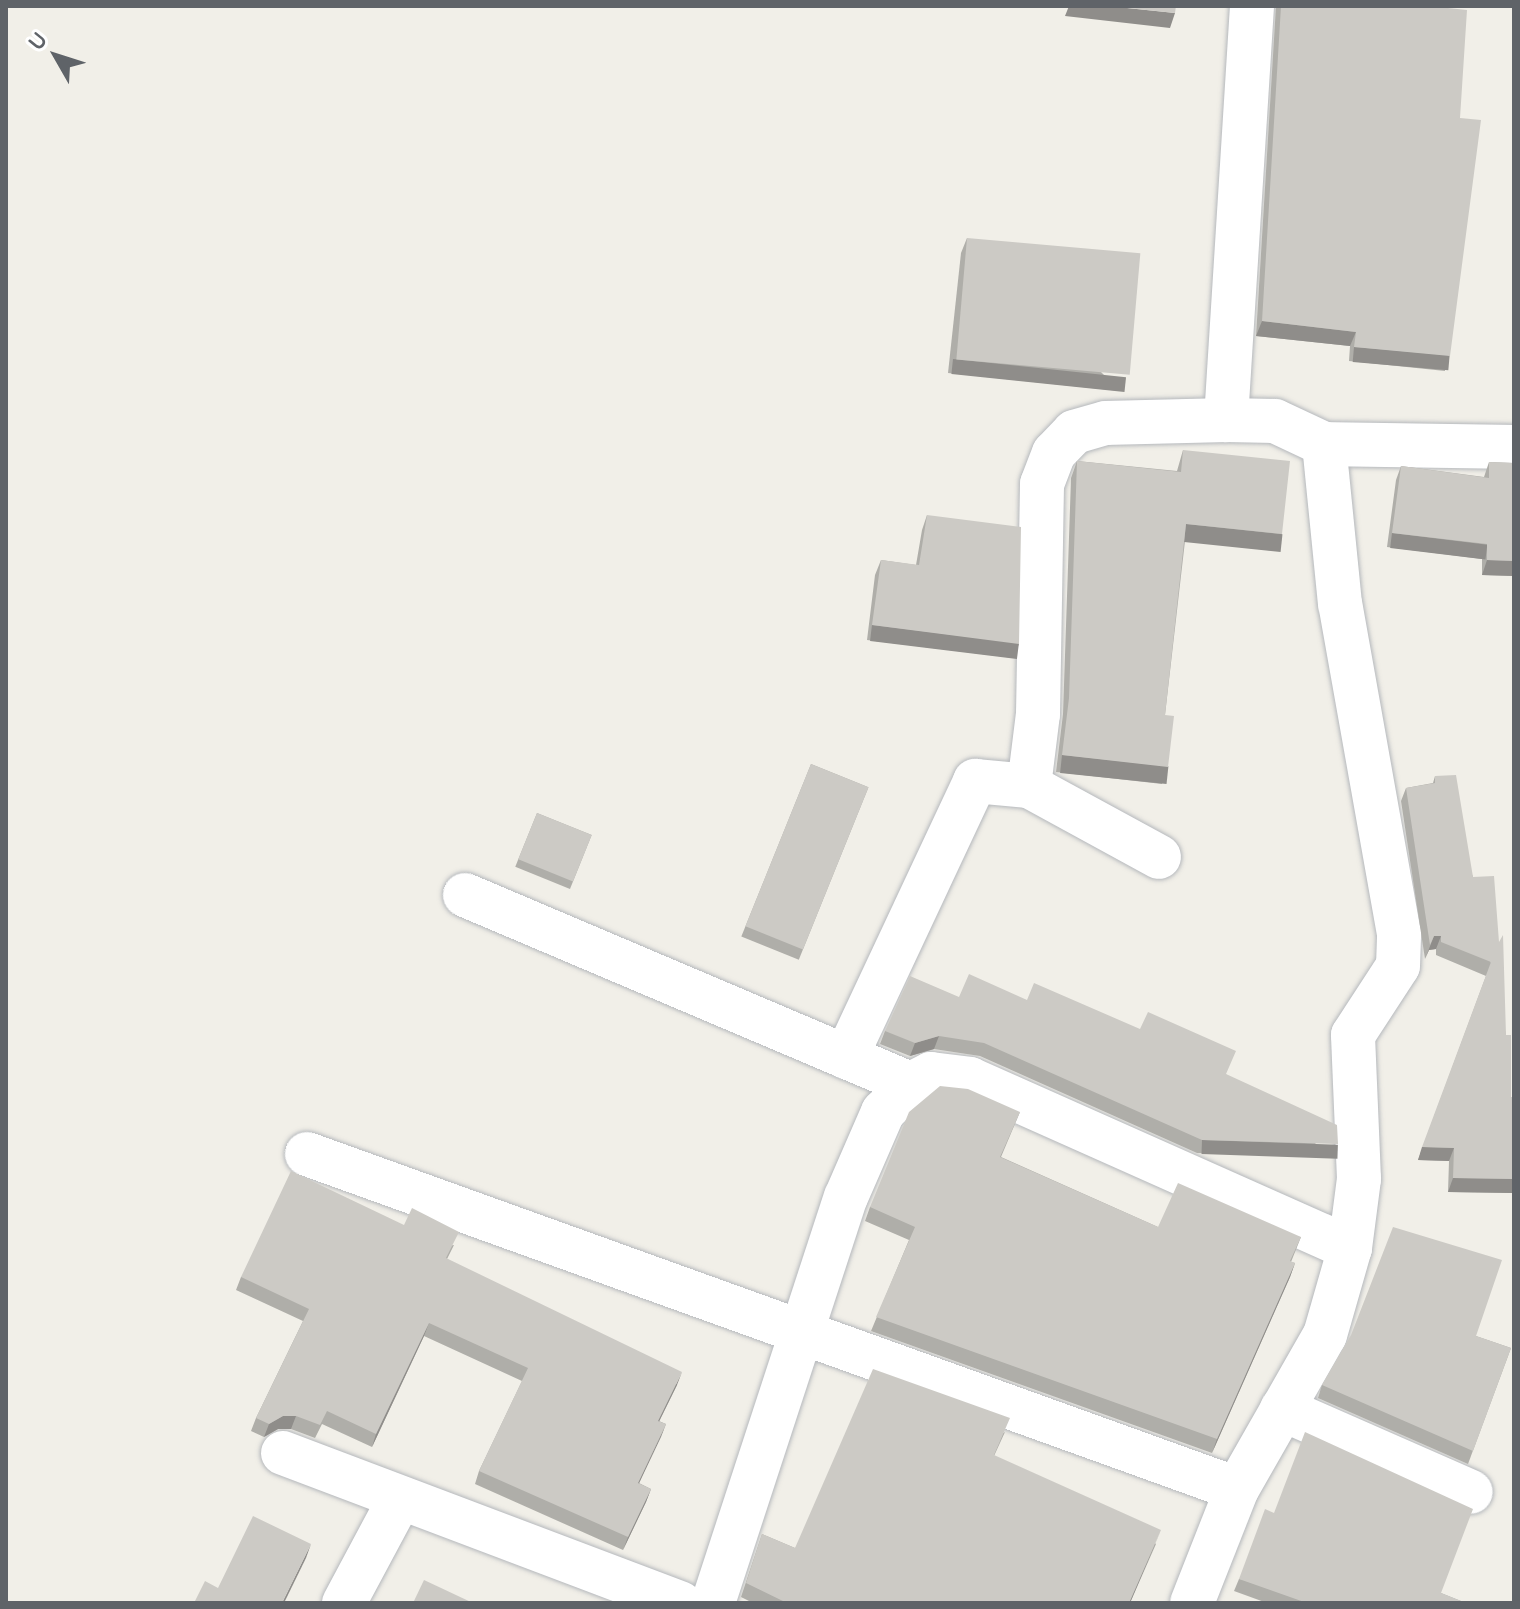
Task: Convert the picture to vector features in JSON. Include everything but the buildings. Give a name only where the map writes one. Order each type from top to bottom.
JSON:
[{"type":"street","points":[[1226,420],[1252,6]]},
{"type":"street","points":[[1029,786],[1038,714],[1042,484],[1054,453],[1074,432],[1106,423],[1226,420],[1275,421],[1324,444],[1514,438]]},
{"type":"street","points":[[1192,1603],[1237,1489],[1325,1335],[1350,1248],[1359,1179],[1353,1035],[1398,966],[1399,934],[1340,604],[1324,444]]},
{"type":"street","points":[[846,1057],[975,781],[1029,786],[1159,857]]},
{"type":"street","points":[[465,895],[911,1084]]},
{"type":"street","points":[[713,1603],[866,1143],[883,1112],[911,1084],[940,1073],[970,1079],[1350,1248]]},
{"type":"street","points":[[307,1154],[1237,1489]]},
{"type":"street","points":[[1282,1409],[1471,1492]]},
{"type":"street","points":[[283,1453],[681,1603]]},
{"type":"street","points":[[344,1603],[400,1498]]}]
